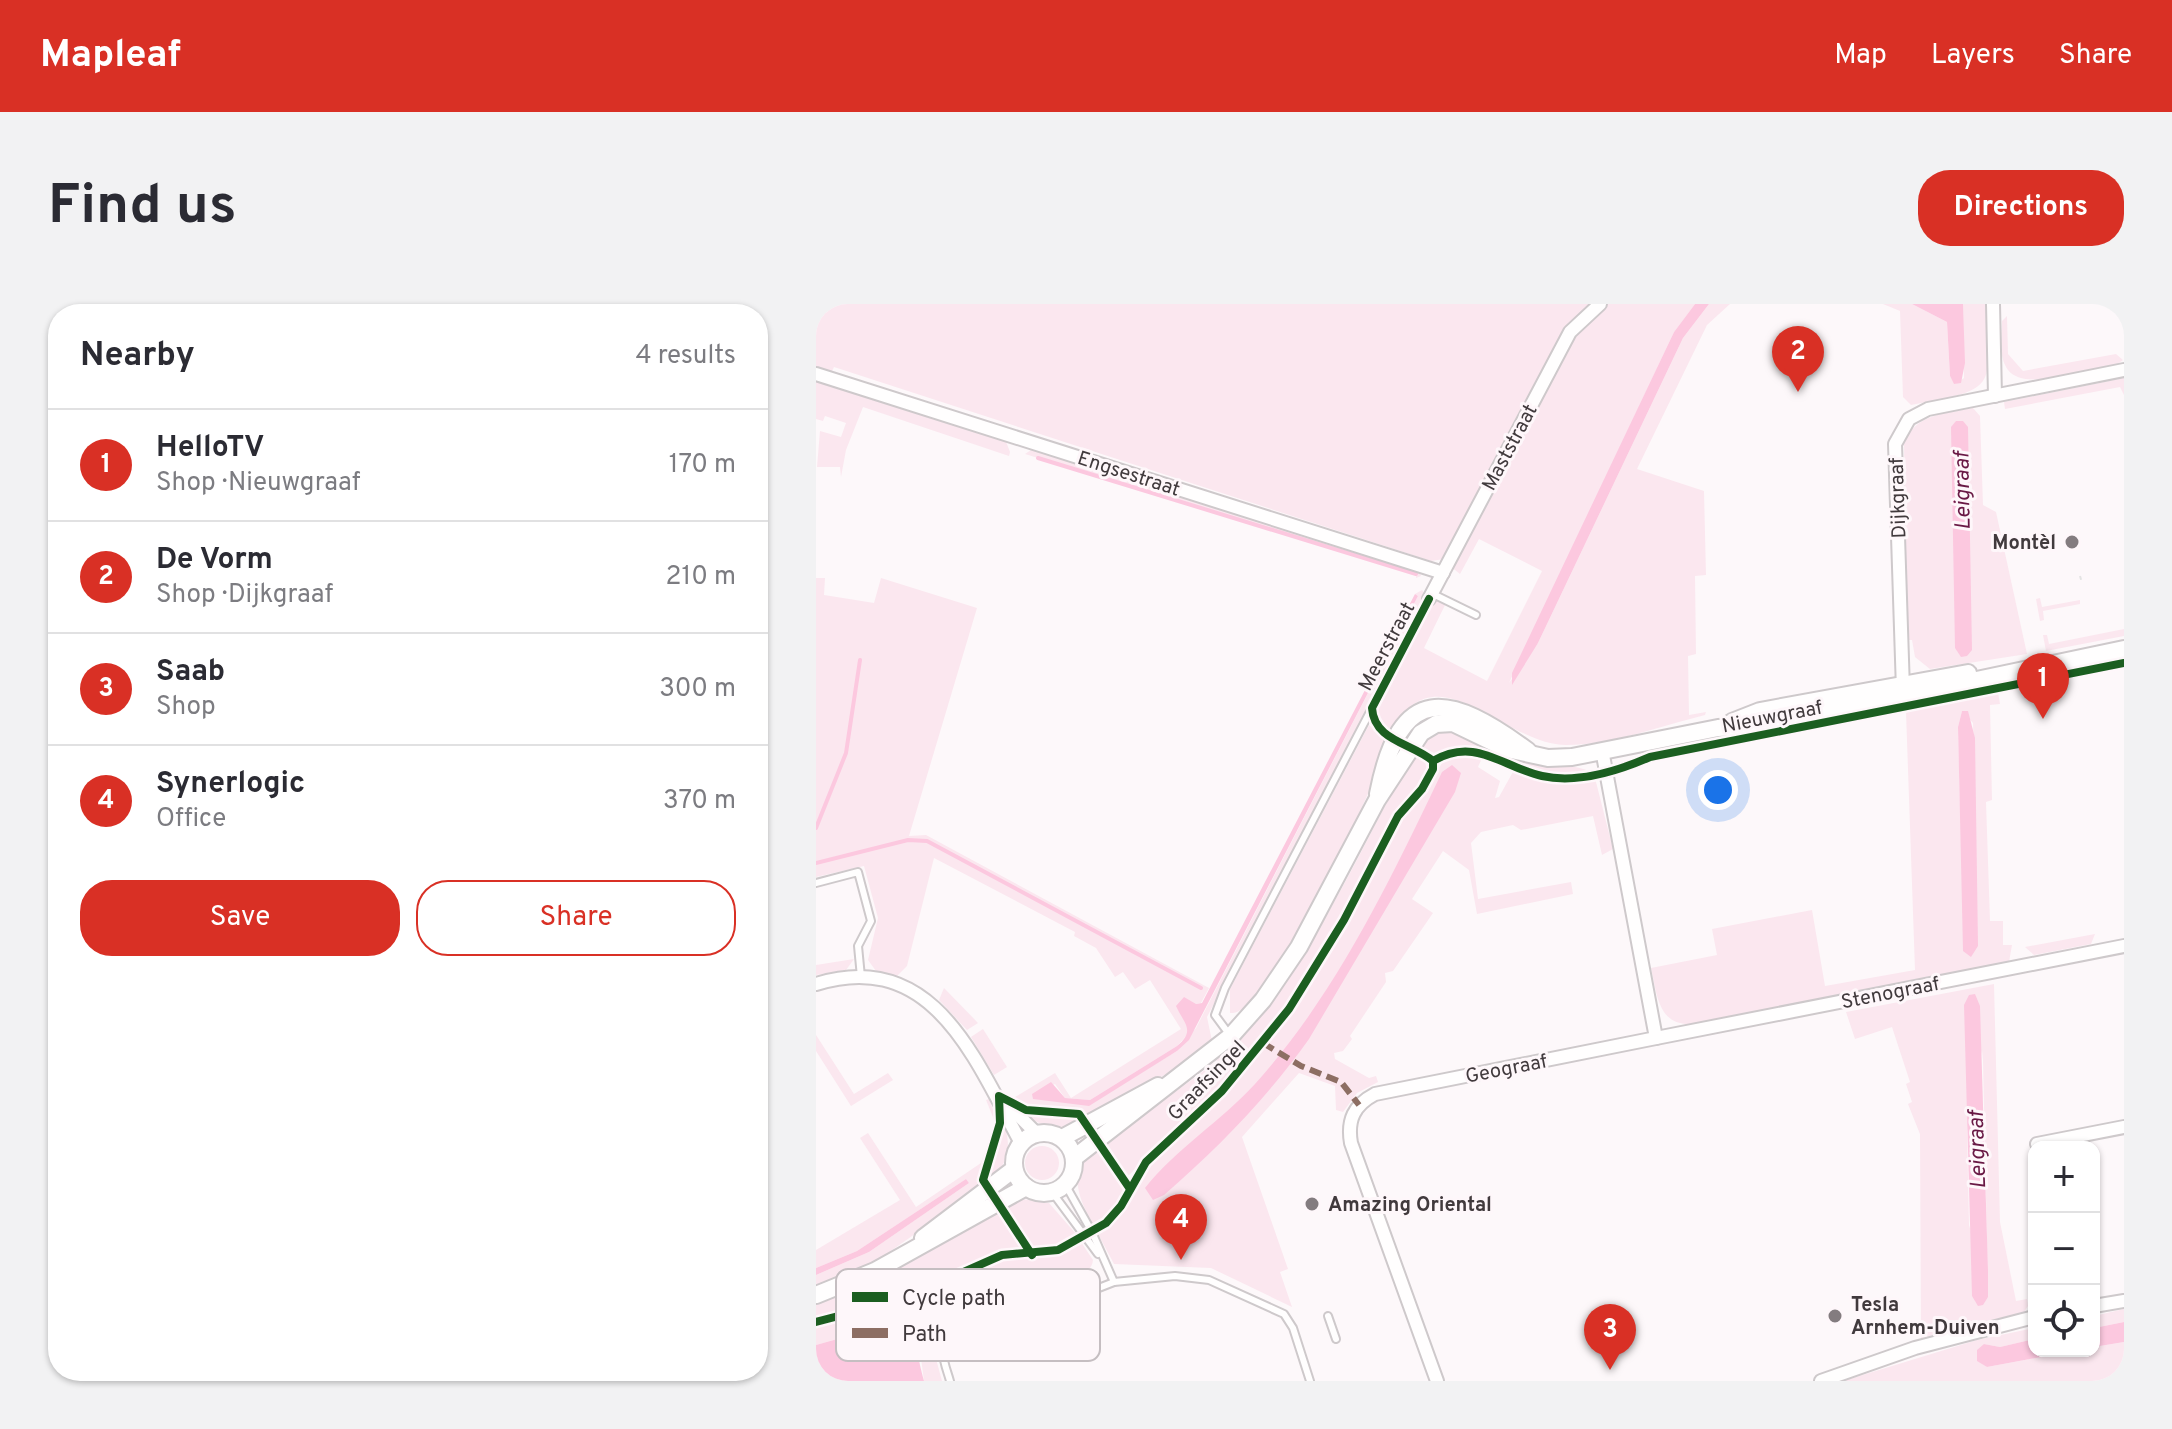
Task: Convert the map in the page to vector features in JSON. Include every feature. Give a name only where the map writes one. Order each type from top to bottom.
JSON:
[{"type":"street","name":"Maststraat","points":[[1430,596],[1570,332],[1600,304]]},
{"type":"street","points":[[1993,304],[1995,396]]},
{"type":"street","name":"Dijkgraaf","points":[[1903,690],[1898,435],[1917,413],[2124,370]]},
{"type":"street","name":"Engsestraat","points":[[816,374],[1443,573]]},
{"type":"street","name":"Nieuwgraaf","points":[[1403,744],[1444,722],[1462,726],[1507,749],[1535,756],[1572,757],[1718,728],[1764,725],[1903,690],[2124,649]]},
{"type":"street","name":"Graafsingel","points":[[1074,1158],[1231,1036],[1263,1000],[1299,947],[1403,744]]},
{"type":"street","points":[[1602,750],[1656,1038]]},
{"type":"street","name":"Stenograaf","points":[[1656,1038],[2124,946]]},
{"type":"street","points":[[816,984],[861,977],[913,991],[943,1013],[999,1096],[1021,1143]]},
{"type":"street","name":"Geograaf","points":[[1437,1381],[1351,1143],[1349,1129],[1354,1113],[1375,1094],[1656,1038]]},
{"type":"street","name":"Graafsingel","points":[[1062,1138],[1177,1076]]},
{"type":"street","points":[[999,1096],[1036,1133]]},
{"type":"street","points":[[2052,1141],[2124,1127]]},
{"type":"street","points":[[877,1269],[1026,1187],[1058,1188],[1074,1168],[1074,1158],[1062,1138],[1050,1133],[1036,1133],[1021,1143],[1014,1155],[1014,1169],[1026,1187]]},
{"type":"street","points":[[907,1252],[1014,1169]]},
{"type":"street","points":[[816,1295],[836,1288]]},
{"type":"street","points":[[2100,1305],[2124,1301]]},
{"type":"street","points":[[1821,1381],[1915,1348],[2028,1319]]},
{"type":"lane","points":[[1430,596],[1476,615]]},
{"type":"lane","name":"Meerstraat","points":[[1231,1036],[1215,1015],[1225,988],[1372,708]]},
{"type":"lane","points":[[816,883],[858,872],[871,921],[858,946],[861,977]]},
{"type":"lane","points":[[1058,1188],[1082,1237],[1101,1257]]},
{"type":"lane","points":[[1058,1188],[1092,1232],[1114,1282]]},
{"type":"lane","points":[[1100,1287],[1114,1282],[1175,1276],[1209,1280],[1284,1314],[1293,1328],[1310,1381]]},
{"type":"lane","points":[[1328,1316],[1336,1339]]},
{"type":"lane","points":[[945,1361],[950,1381]]},
{"type":"path","points":[[2080,576],[2082,583]]},
{"type":"shaded area","points":[[816,304],[1593,304],[1444,559],[1431,561],[834,367],[830,375],[816,370]]},
{"type":"shaded area","points":[[1608,304],[1695,304],[1674,332],[1509,683],[1538,643],[1683,338],[1709,304],[1730,304],[1707,325],[1637,469],[1704,491],[1706,575],[1695,576],[1696,654],[1688,656],[1689,715],[1706,712],[1705,715],[1618,738],[1566,745],[1542,741],[1449,698],[1428,698],[1409,708],[1392,732],[1376,717],[1376,709],[1435,599],[1446,603],[1424,648],[1487,681],[1542,571],[1479,539],[1460,574],[1450,566],[1566,344]]},
{"type":"shaded area","points":[[1883,304],[1912,304],[1947,322],[1950,376],[1955,384],[1964,378],[1963,304],[1988,304],[1989,355],[1983,381],[1974,389],[1960,394],[1911,405],[1903,397],[1900,311]]},
{"type":"shaded area","points":[[2007,316],[2008,354],[2023,371],[2116,354],[2123,360],[2116,365],[2059,378],[2028,379],[2016,376],[2008,370],[2002,353],[2002,321]]},
{"type":"shaded area","points":[[2124,378],[2124,395],[2120,387],[2005,409],[2004,402]]},
{"type":"shaded area","points":[[816,381],[1005,439],[1009,456],[863,407],[846,450],[841,477],[840,467],[817,467],[820,431],[841,437],[846,423],[825,416],[823,421],[816,419]]},
{"type":"shaded area","points":[[1973,408],[1980,416],[1983,505],[1996,512],[2027,654],[1930,669],[1915,657],[1912,640],[1907,640],[1904,443],[1909,433],[1924,420]]},
{"type":"shaded area","points":[[1034,448],[1419,571],[1421,576],[1416,578],[1416,574],[1025,454]]},
{"type":"shaded area","points":[[816,578],[825,578],[824,595],[874,603],[881,578],[977,608],[909,836],[926,835],[1209,988],[1201,1003],[1196,1004],[1188,1034],[1177,1046],[1090,1100],[1065,1098],[1055,1084],[1032,1095],[1087,1105],[1177,1051],[1196,1028],[1418,596],[1415,594],[1422,590],[1426,595],[1207,1017],[1212,1041],[1181,1065],[1087,1121],[1071,1111],[1032,1107],[1015,1097],[1055,1073],[1071,1098],[1181,1029],[1150,980],[1135,989],[1123,972],[1115,977],[1096,948],[1074,936],[1075,932],[934,858],[907,966],[897,976],[876,971],[868,960],[878,918],[864,866],[816,877]]},
{"type":"shaded area","points":[[2040,598],[2042,607],[2080,600],[2080,604],[2043,611],[2044,620],[2040,621],[2036,599]]},
{"type":"shaded area","points":[[2124,629],[2124,636],[2046,651],[2043,635],[2047,635],[2049,644]]},
{"type":"shaded area","points":[[1998,692],[2000,704],[1990,705],[1992,800],[1986,802],[1990,921],[2003,921],[2003,945],[2012,945],[2009,962],[1692,1024],[1672,1020],[1661,1006],[1651,968],[1717,955],[1712,929],[1812,910],[1825,986],[1915,970],[1906,712]],"holes":[[[1962,711],[1973,723],[1975,789],[1960,806],[1958,727]]]},
{"type":"shaded area","points":[[1369,725],[1391,742],[1320,895],[1271,978],[1249,1004],[1230,1013],[1230,989]]},
{"type":"shaded area","points":[[1454,730],[1503,753],[1501,756],[1472,747],[1434,753],[1418,745],[1436,732]]},
{"type":"shaded area","points":[[1470,753],[1483,756],[1478,767],[1500,781],[1495,798],[1499,797],[1514,770],[1554,782],[1595,778],[1613,849],[1602,855],[1593,816],[1521,830],[1513,825],[1481,832],[1471,843],[1478,899],[1571,882],[1573,894],[1477,914],[1469,870],[1443,851],[1412,899],[1433,913],[1393,971],[1385,973],[1386,982],[1350,1036],[1352,1039],[1343,1051],[1334,1053],[1335,1059],[1369,1078],[1376,1076],[1378,1082],[1357,1093],[1343,1112],[1336,1110],[1335,1086],[1299,1073],[1242,1137],[1288,1269],[1280,1272],[1292,1307],[1211,1268],[1114,1264],[1097,1232],[1116,1216],[1147,1166],[1263,1050],[1323,964],[1406,810],[1422,796],[1445,758]]},
{"type":"shaded area","points":[[1412,754],[1425,760],[1427,772],[1418,788],[1400,806],[1333,934],[1290,1001],[1229,1078],[1125,1179],[1100,1142],[1206,1069],[1238,1040],[1265,1009],[1334,903]]},
{"type":"shaded area","points":[[1517,760],[1591,772],[1556,776],[1516,763]]},
{"type":"shaded area","points":[[2095,934],[2091,944],[2034,955],[2025,947]]},
{"type":"shaded area","points":[[854,959],[846,970],[816,975],[816,965]]},
{"type":"shaded area","points":[[1994,984],[2000,1222],[2016,1301],[2027,1299],[2028,1306],[2024,1312],[1921,1338],[1920,1134],[1908,1104],[1912,1102],[1906,1084],[1910,1082],[1892,1027],[1855,1039],[1846,1012]],"holes":[[[1982,1050],[1988,1287],[1969,1225],[1967,1130]]]},
{"type":"shaded area","points":[[944,988],[978,1023],[967,1030],[939,1000]]},
{"type":"shaded area","points":[[983,1029],[1007,1067],[994,1075],[971,1037]]},
{"type":"shaded area","points":[[816,1035],[854,1094],[888,1073],[893,1080],[851,1106],[816,1051]]},
{"type":"shaded area","points":[[989,1099],[998,1122],[980,1175],[985,1185],[865,1269],[836,1269],[836,1281],[816,1289],[816,1275],[869,1252],[969,1183],[966,1179],[857,1251],[816,1268],[816,1250],[900,1200],[860,1138],[868,1133],[916,1207],[981,1163],[995,1122],[986,1100]]},
{"type":"shaded area","points":[[1020,1109],[1076,1115],[1083,1123],[1057,1128],[1034,1120]]},
{"type":"shaded area","points":[[1001,1119],[1007,1137],[1007,1154],[988,1183],[984,1174]]},
{"type":"shaded area","points":[[1097,1144],[1125,1186],[1114,1209],[1093,1225],[1082,1203],[1078,1183],[1082,1164]]},
{"type":"shaded area","points":[[1042,1146],[1054,1151],[1059,1163],[1054,1175],[1042,1180],[1030,1175],[1025,1163],[1030,1151]]},
{"type":"shaded area","points":[[1016,1198],[1049,1203],[1077,1235],[1056,1247],[1032,1250],[1002,1204]]},
{"type":"shaded area","points":[[999,1206],[1023,1249],[998,1253],[960,1269],[896,1269]]},
{"type":"shaded area","points":[[1081,1242],[1093,1260],[1088,1269],[980,1269],[1001,1260],[1053,1257]]},
{"type":"shaded area","points":[[836,1295],[836,1314],[816,1320],[816,1303]]},
{"type":"shaded area","points":[[2124,1309],[2124,1322],[2100,1327],[2100,1315]]},
{"type":"shaded area","points":[[836,1321],[836,1339],[816,1345],[816,1327]]},
{"type":"shaded area","points":[[2028,1329],[2028,1340],[2000,1347],[1984,1344],[1979,1361],[1987,1367],[2041,1357],[2100,1357],[2100,1346],[2124,1342],[2124,1381],[1843,1381],[1977,1340]]},
{"type":"shaded area","points":[[921,1361],[937,1361],[942,1381],[924,1381]]},
{"type":"water","points":[[1695,304],[1709,304],[1683,338],[1538,643],[1512,685],[1512,673],[1674,332]]},
{"type":"water","points":[[1912,304],[1963,304],[1965,363],[1961,383],[1954,384],[1950,376],[1947,322]]},
{"type":"water","name":"Leigraaf","points":[[1956,421],[1963,421],[1968,427],[1972,650],[1961,657],[1955,648],[1951,427]]},
{"type":"water","points":[[1415,594],[1418,596],[1189,1040],[1177,1051],[1089,1106],[1033,1099],[1032,1094],[1051,1082],[1065,1098],[1090,1100],[1183,1040],[1187,1027],[1176,1006],[1184,997],[1196,1004],[1202,1003]]},
{"type":"water","points":[[1962,711],[1968,711],[1975,738],[1978,946],[1971,957],[1963,951],[1958,727]]},
{"type":"water","points":[[1452,765],[1461,773],[1455,792],[1309,1039],[1276,1082],[1223,1141],[1164,1195],[1153,1200],[1145,1188],[1170,1160],[1255,1084],[1311,1013],[1381,895],[1442,772]]},
{"type":"water","name":"Leigraaf","points":[[1975,994],[1980,1006],[1988,1270],[1988,1297],[1983,1305],[1978,1306],[1972,1296],[1964,1005],[1969,995]]},
{"type":"water","points":[[966,1179],[969,1183],[869,1252],[816,1275],[816,1268],[857,1251]]},
{"type":"water","points":[[2124,1322],[2124,1342],[2100,1346],[2100,1327]]},
{"type":"water","points":[[836,1339],[836,1361],[919,1361],[924,1381],[816,1381],[816,1345]]},
{"type":"water","points":[[2028,1340],[2028,1357],[2041,1357],[1987,1367],[1977,1361],[1977,1350],[1984,1344],[2000,1347]]},
{"type":"waterway","points":[[1038,458],[1416,574]]},
{"type":"waterway","points":[[816,828],[846,753],[860,660]]},
{"type":"waterway","points":[[816,863],[908,840],[927,841],[1201,988]]},
{"type":"marked path","points":[[1263,1043],[1301,1066],[1341,1082],[1359,1105]]},
{"type":"cycle path","points":[[1429,599],[1372,708],[1374,719],[1387,735],[1433,761]]},
{"type":"cycle path","points":[[1433,761],[1448,754],[1475,752],[1542,776],[1584,777],[1650,757],[2124,663]]},
{"type":"cycle path","points":[[970,1269],[1002,1255],[1058,1250],[1106,1223],[1121,1206],[1146,1162],[1222,1091],[1289,1009],[1344,920],[1398,816],[1422,789],[1433,769],[1433,761]]},
{"type":"cycle path","points":[[1032,1255],[983,1180],[1000,1123],[999,1096],[1026,1110],[1079,1114],[1130,1189]]},
{"type":"cycle path","points":[[816,1322],[836,1317]]},
{"type":"place","name":"De Vorm","points":[[1798,392]]},
{"type":"place","name":"Montèl","points":[[2072,542]]},
{"type":"place","name":"HelloTV","points":[[2043,719]]},
{"type":"place","name":"Amazing Oriental","points":[[1312,1204]]},
{"type":"place","name":"Synerlogic","points":[[1181,1260]]},
{"type":"place","name":"Tesla Arnhem-Duiven","points":[[1835,1316]]},
{"type":"place","name":"Saab","points":[[1610,1370]]}]
